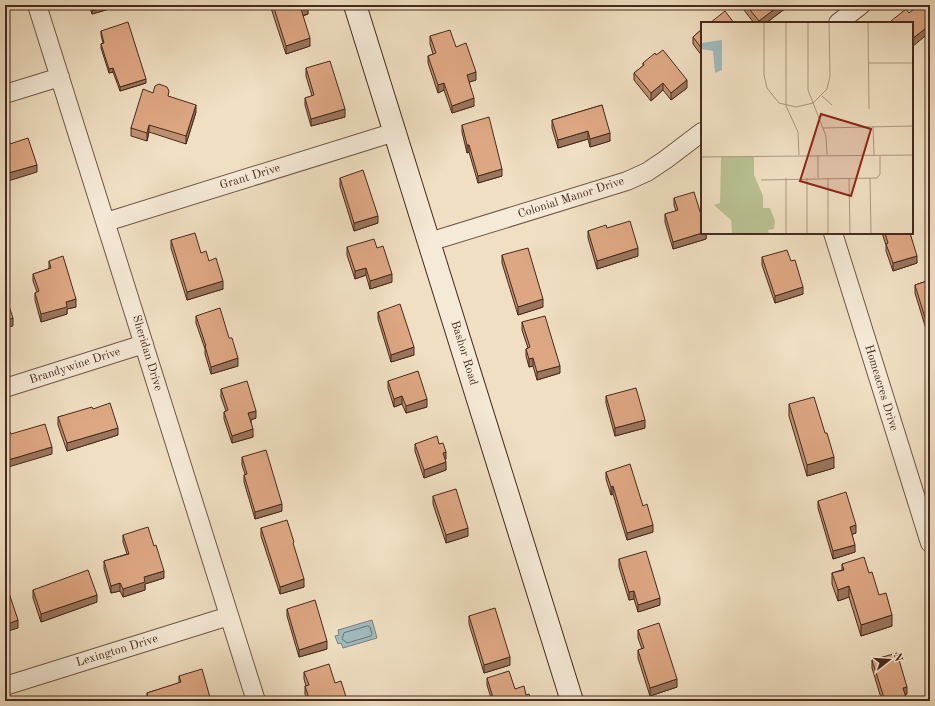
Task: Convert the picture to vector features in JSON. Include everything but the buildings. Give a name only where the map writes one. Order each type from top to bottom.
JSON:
[{"type":"street","name":"Sheridan Drive","points":[[37,5],[256,701]]},
{"type":"street","name":"Bashor Road","points":[[355,5],[572,701]]},
{"type":"street","points":[[839,22],[861,5]]},
{"type":"street","points":[[5,94],[60,77]]},
{"type":"street","name":"Grant Drive","points":[[106,222],[395,132]]},
{"type":"street","name":"Colonial Manor Drive","points":[[429,242],[626,181],[647,172],[701,133]]},
{"type":"street","name":"Homeacres Drive","points":[[832,234],[930,543]]},
{"type":"street","name":"Brandywine Drive","points":[[5,388],[144,344]]},
{"type":"street","name":"Lexington Drive","points":[[5,686],[229,616]]},
{"type":"water","points":[[372,620],[377,638],[343,648],[341,643],[338,644],[335,636],[339,635],[338,630]]}]
